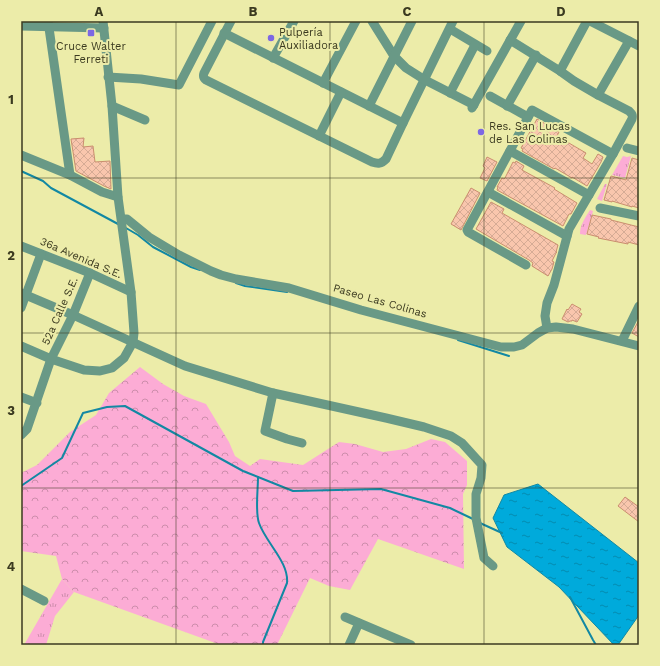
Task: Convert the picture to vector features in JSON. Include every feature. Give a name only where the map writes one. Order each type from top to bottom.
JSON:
[{"type":"street","points":[[108,76],[179,85],[212,21]]},
{"type":"street","points":[[231,21],[204,73],[204,78],[206,80],[377,164],[382,163],[386,159],[451,25],[475,45],[487,51]]},
{"type":"street","points":[[273,58],[294,21]]},
{"type":"street","points":[[323,83],[356,21]]},
{"type":"street","points":[[372,21],[394,56],[406,68],[473,106],[521,21]]},
{"type":"street","points":[[368,106],[412,21]]},
{"type":"street","points":[[560,70],[587,21]]},
{"type":"street","points":[[590,21],[639,46]]},
{"type":"street","points":[[49,24],[70,175]]},
{"type":"street","points":[[21,26],[49,24],[104,24],[112,106],[118,197],[131,292],[134,333],[133,342],[124,358],[112,368],[100,372],[84,370],[21,346]]},
{"type":"street","points":[[224,33],[403,123]]},
{"type":"street","points":[[510,40],[560,70],[574,81],[632,113],[632,119],[613,154],[569,229],[554,285],[547,304],[545,316],[547,328],[556,327],[573,329],[639,346]]},
{"type":"street","points":[[598,95],[629,41]]},
{"type":"street","points":[[450,92],[475,45]]},
{"type":"street","points":[[507,106],[536,55]]},
{"type":"street","points":[[319,136],[341,92]]},
{"type":"street","points":[[490,96],[528,117]]},
{"type":"street","points":[[112,106],[145,120]]},
{"type":"street","points":[[526,265],[468,232],[467,230],[532,110],[613,154]]},
{"type":"street","points":[[627,148],[639,151]]},
{"type":"street","points":[[510,151],[589,195]]},
{"type":"street","points":[[21,155],[70,175],[102,192],[118,197]]},
{"type":"street","points":[[488,192],[567,236]]},
{"type":"street","points":[[600,208],[639,216]]},
{"type":"street","name":"Paseo Las Colinas","points":[[122,220],[127,219],[149,237],[179,255],[221,275],[289,288],[361,310],[501,347],[514,347],[522,344],[547,328]]},
{"type":"street","name":"36a Avenida S.E.","points":[[21,246],[90,273],[131,292]]},
{"type":"street","points":[[21,308],[24,294],[42,254]]},
{"type":"street","name":"52a Calle S.E.","points":[[21,435],[27,429],[52,359],[73,315],[90,273]]},
{"type":"street","points":[[24,294],[185,366],[273,393],[424,427],[451,436],[462,443],[482,466],[481,478],[476,494],[476,518],[484,558],[493,566]]},
{"type":"street","points":[[622,341],[639,306]]},
{"type":"street","points":[[273,393],[265,431],[302,443]]},
{"type":"street","points":[[21,397],[37,402]]},
{"type":"street","points":[[21,589],[44,600]]},
{"type":"street","points":[[346,617],[411,645]]},
{"type":"street","points":[[349,645],[359,623]]},
{"type":"green space","points":[[623,156],[631,156],[625,178],[612,175]]},
{"type":"green space","points":[[605,184],[607,184],[602,201],[597,199]]},
{"type":"green space","points":[[590,210],[593,211],[586,235],[580,234],[582,225]]},
{"type":"green space","points":[[140,367],[163,384],[184,396],[206,404],[229,442],[235,456],[250,466],[260,459],[303,465],[339,442],[355,444],[383,452],[406,449],[431,439],[445,442],[467,461],[467,485],[463,494],[464,569],[378,539],[350,590],[329,586],[310,578],[277,645],[221,645],[74,592],[62,579],[56,556],[21,551],[21,473],[37,465],[70,432],[96,415],[109,393]]},
{"type":"green space","points":[[62,579],[74,592],[55,616],[46,645],[24,645]]},
{"type":"water","points":[[538,484],[639,563],[639,615],[618,645],[614,645],[559,587],[507,547],[493,518],[504,495]]},
{"type":"building","points":[[537,119],[559,132],[557,136],[586,153],[583,158],[592,164],[598,154],[603,157],[587,186],[522,151],[523,149],[521,148]]},
{"type":"building","points":[[84,138],[83,147],[93,146],[95,162],[110,161],[111,189],[76,171],[71,139]]},
{"type":"building","points":[[487,157],[497,162],[487,181],[480,178],[485,168],[483,166]]},
{"type":"building","points":[[632,158],[639,160],[639,208],[604,200],[611,176],[626,180]]},
{"type":"building","points":[[516,161],[524,166],[522,170],[555,188],[554,189],[577,203],[563,226],[497,190],[502,178],[505,178],[513,162],[515,163]]},
{"type":"building","points":[[471,188],[480,193],[461,230],[451,224]]},
{"type":"building","points":[[491,202],[504,209],[502,213],[558,245],[557,252],[552,261],[554,262],[552,269],[548,276],[532,266],[533,263],[529,260],[476,229]]},
{"type":"building","points":[[592,215],[639,227],[639,245],[598,238],[599,237],[587,234]]},
{"type":"building","points":[[572,304],[581,309],[579,312],[582,314],[577,322],[572,320],[568,322],[562,319],[567,309],[568,310]]},
{"type":"building","points":[[639,320],[639,337],[632,333]]},
{"type":"building","points":[[625,497],[639,507],[639,522],[618,506]]},
{"type":"waterway","points":[[21,171],[43,181],[51,188],[118,224]]},
{"type":"waterway","points":[[126,228],[153,247],[191,267],[200,270]]},
{"type":"waterway","points":[[236,283],[245,286],[287,292]]},
{"type":"waterway","points":[[458,340],[509,356]]},
{"type":"waterway","points":[[21,486],[62,458],[83,413],[107,407],[125,406],[243,471],[293,491],[381,489],[450,508],[473,519]]},
{"type":"waterway","points":[[258,477],[257,507],[259,523],[281,560],[287,575],[287,583],[263,645]]},
{"type":"waterway","points":[[480,523],[502,533]]},
{"type":"waterway","points":[[570,597],[596,645]]},
{"type":"place","name":"Cruce Walter Ferreti","points":[[91,33]]},
{"type":"place","name":"Pulpería Auxiliadora","points":[[271,38]]},
{"type":"place","name":"Res. San Lucas de Las Colinas","points":[[481,132]]}]
